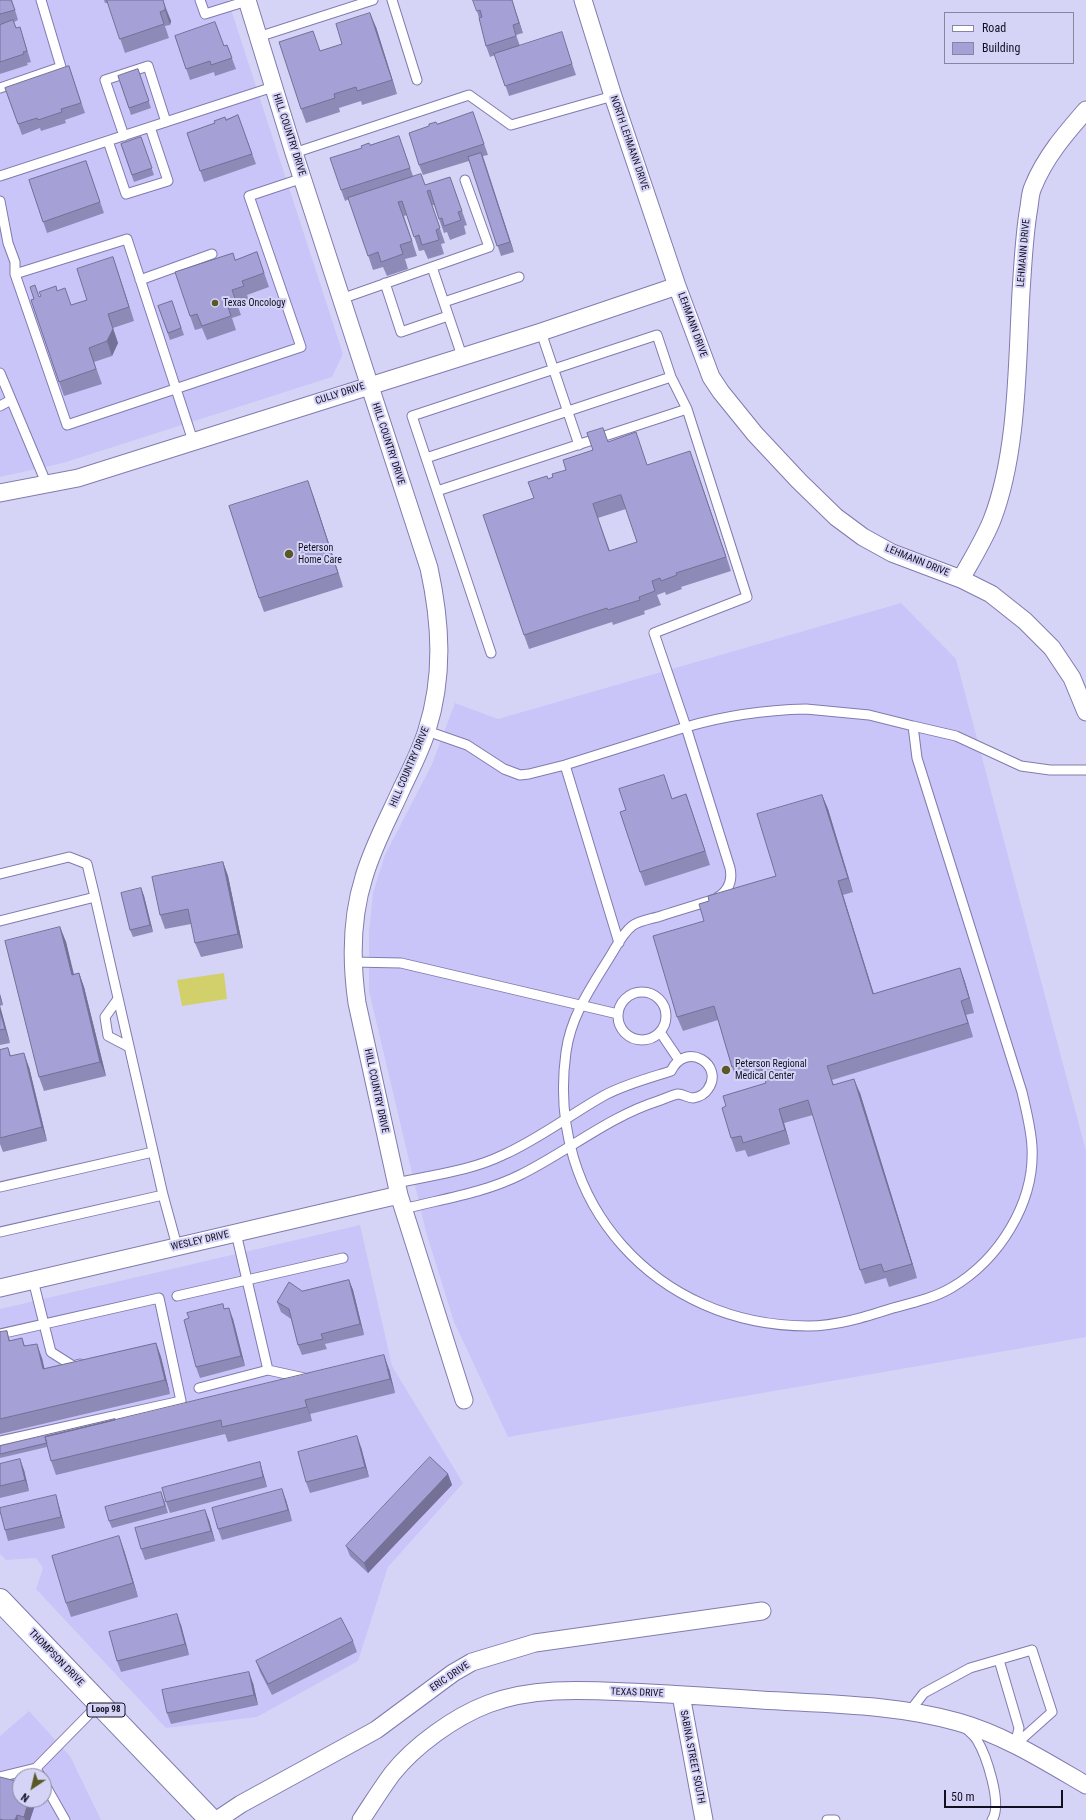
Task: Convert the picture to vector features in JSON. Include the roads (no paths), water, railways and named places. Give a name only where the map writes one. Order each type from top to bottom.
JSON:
[{"type":"main road","name":"THOMPSON DRIVE","points":[[0,1600],[211,1820]]},
{"type":"street","name":"HILL COUNTRY DRIVE","points":[[247,0],[302,178],[429,568],[436,601],[440,654],[437,686],[427,731],[364,877],[355,922],[353,962],[357,1003],[400,1196],[464,1400]]},
{"type":"street","name":"NORTH LEHMANN DRIVE","points":[[583,0],[613,96],[677,286]]},
{"type":"street","name":"LEHMANN DRIVE","points":[[677,286],[712,377],[721,392],[755,434],[799,481],[836,517],[863,537],[892,553],[961,579],[985,537],[993,519],[1003,488],[1009,457],[1015,398],[1025,238],[1032,188],[1059,142],[1086,110]]},
{"type":"street","name":"CULLY DRIVE","points":[[0,493],[78,478],[541,332],[677,286]]},
{"type":"street","points":[[961,579],[991,594],[1025,620],[1052,648],[1072,678],[1086,712]]},
{"type":"street","name":"WESLEY DRIVE","points":[[0,1288],[177,1246],[400,1196]]},
{"type":"street","name":"ERIC DRIVE","points":[[217,1820],[241,1804],[376,1730],[453,1673],[472,1662],[535,1643],[762,1611]]},
{"type":"street","name":"TEXAS DRIVE","points":[[361,1820],[392,1774],[406,1759],[431,1737],[464,1716],[487,1704],[542,1692],[584,1690],[681,1694],[933,1715],[961,1723],[1015,1745],[1086,1785]]},
{"type":"street","name":"SABINA STREET SOUTH","points":[[681,1694],[704,1820]]},
{"type":"lane","points":[[0,88],[61,67],[41,0]]},
{"type":"lane","points":[[200,0],[205,14],[247,0]]},
{"type":"lane","points":[[258,37],[374,0]]},
{"type":"lane","points":[[392,0],[417,80]]},
{"type":"lane","points":[[124,136],[105,80],[148,66],[166,122]]},
{"type":"lane","points":[[0,176],[273,87]]},
{"type":"lane","points":[[294,153],[469,95],[511,125],[613,96]]},
{"type":"lane","points":[[108,141],[126,194],[168,181],[150,127]]},
{"type":"lane","points":[[0,201],[8,243],[15,262],[15,274],[67,424],[300,347],[249,196],[302,178]]},
{"type":"lane","points":[[341,299],[489,247],[465,180]]},
{"type":"lane","points":[[15,274],[127,239],[193,441]]},
{"type":"lane","points":[[140,280],[212,254]]},
{"type":"lane","points":[[432,267],[462,356]]},
{"type":"lane","points":[[444,302],[519,277]]},
{"type":"lane","points":[[385,283],[401,332],[448,316]]},
{"type":"lane","points":[[541,332],[579,445]]},
{"type":"lane","points":[[491,653],[412,416],[657,336],[671,377],[687,409],[747,597],[654,633],[686,728],[730,868],[731,882],[724,893],[715,899],[637,923],[630,928],[619,942],[580,1006],[572,1025],[564,1065],[565,1121],[569,1147],[581,1181],[603,1221],[613,1235],[633,1256],[661,1280],[711,1308],[734,1317],[809,1326],[851,1321],[918,1301],[950,1289],[979,1266],[1002,1242],[1019,1212],[1030,1179],[1032,1149],[1022,1092],[917,758],[913,726]]},
{"type":"lane","points":[[0,373],[47,485]]},
{"type":"lane","points":[[426,458],[671,377]]},
{"type":"lane","points":[[0,406],[11,400]]},
{"type":"lane","points":[[437,491],[687,409]]},
{"type":"lane","points":[[427,731],[467,745],[512,773],[529,774],[565,765],[713,719],[745,713],[806,708],[869,715],[956,736],[1021,766],[1050,770],[1086,770]]},
{"type":"lane","points":[[565,765],[619,942]]},
{"type":"lane","points":[[0,874],[69,857],[87,864],[163,1195],[177,1246]]},
{"type":"lane","points":[[0,921],[94,897]]},
{"type":"lane","points":[[353,962],[401,963],[618,1014]]},
{"type":"lane","points":[[647,992],[654,995],[665,1008],[665,1025],[660,1032],[654,1037],[646,1040],[638,1040],[630,1037],[619,1026],[618,1014],[621,1004],[632,994],[647,992]]},
{"type":"lane","points":[[118,999],[105,1018],[108,1036],[129,1047]]},
{"type":"lane","points":[[660,1032],[679,1060]]},
{"type":"lane","points":[[684,1057],[697,1057],[708,1065],[712,1072],[710,1086],[706,1092],[694,1098],[680,1094],[632,1111],[611,1121],[519,1176],[504,1182],[400,1196],[504,1155],[621,1088],[671,1071],[679,1060],[684,1057]]},
{"type":"lane","points":[[0,1187],[153,1152]]},
{"type":"lane","points":[[0,1232],[163,1195]]},
{"type":"lane","points":[[236,1233],[268,1370]]},
{"type":"lane","points":[[177,1296],[343,1258]]},
{"type":"lane","points":[[33,1280],[51,1352],[73,1366],[88,1362]]},
{"type":"lane","points":[[0,1334],[159,1298],[165,1344],[181,1402],[0,1441]]},
{"type":"lane","points":[[199,1388],[268,1370],[309,1379],[316,1377]]},
{"type":"lane","points":[[909,1712],[924,1693],[970,1668],[1032,1650],[1052,1712],[1015,1745]]},
{"type":"lane","points":[[999,1660],[1019,1728],[1015,1745]]},
{"type":"lane","points":[[42,1768],[100,1703]]},
{"type":"lane","points":[[961,1723],[976,1739],[986,1761],[996,1800],[994,1817],[992,1820]]},
{"type":"lane","points":[[0,1777],[12,1775]]},
{"type":"lane","points":[[52,1797],[65,1820]]},
{"type":"lane","points":[[827,1820],[835,1820]]},
{"type":"place","name":"Texas Oncology","points":[[215,303]]},
{"type":"place","name":"Peterson Home Care","points":[[289,554]]},
{"type":"place","name":"Peterson Regional Medical Center","points":[[726,1070]]}]
